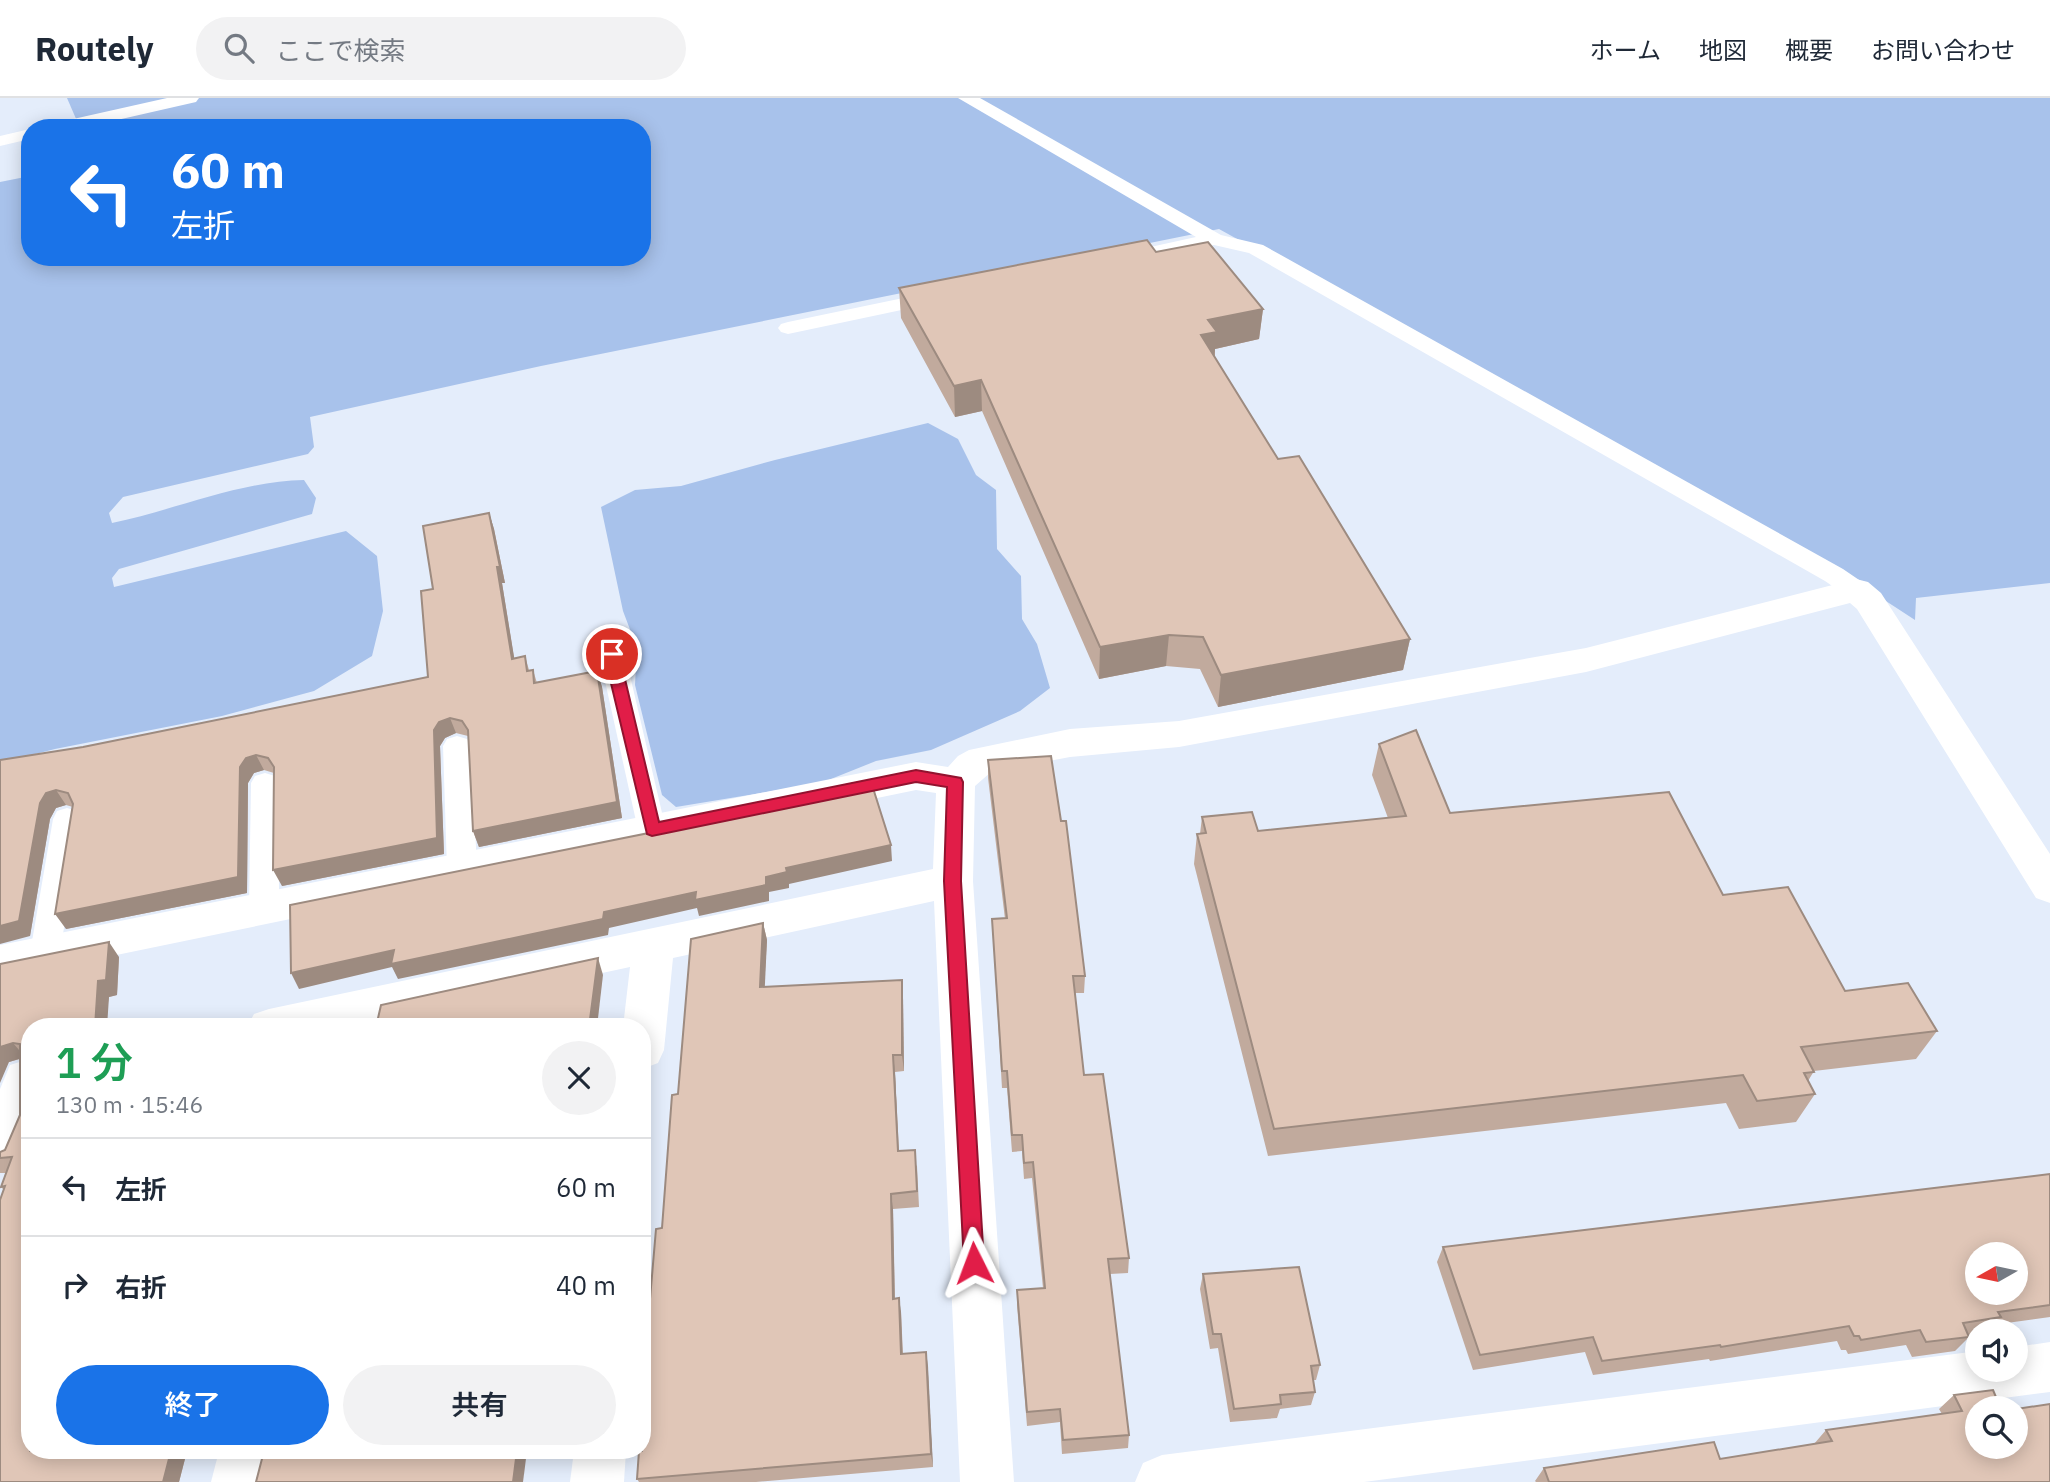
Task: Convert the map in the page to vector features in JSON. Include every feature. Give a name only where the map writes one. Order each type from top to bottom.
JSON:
[{"type":"street","points":[[987,1482],[953,881],[956,782],[971,766],[982,760],[1070,743],[1192,732],[1586,660],[1856,590],[1869,601],[2050,887]]},
{"type":"street","points":[[0,962],[916,776],[956,782]]},
{"type":"street","points":[[344,1018],[653,944],[953,881]]},
{"type":"street","points":[[645,1018],[653,944]]},
{"type":"street","points":[[0,1149],[19,1081]]},
{"type":"street","points":[[1162,1482],[2050,1367]]},
{"type":"street","points":[[238,1482],[243,1459]]},
{"type":"street","points":[[597,1482],[599,1459]]},
{"type":"lane","points":[[97,119],[190,98]]},
{"type":"lane","points":[[967,98],[1214,239],[1256,249],[1856,590]]},
{"type":"lane","points":[[0,141],[21,136]]},
{"type":"lane","points":[[1107,261],[1214,239]]},
{"type":"lane","points":[[788,328],[961,292]]},
{"type":"lane","points":[[612,654],[652,830]]},
{"type":"lane","points":[[457,746],[462,868]]},
{"type":"lane","points":[[264,908],[265,783]]},
{"type":"lane","points":[[45,953],[67,819]]},
{"type":"shaded area","points":[[67,98],[2050,98],[2050,583],[1916,598],[1915,620],[1846,575],[1219,229],[541,366],[310,417],[314,447],[308,454],[123,497],[109,513],[112,523],[256,485],[304,480],[316,498],[312,514],[119,569],[112,578],[114,587],[346,531],[377,556],[383,611],[372,656],[314,691],[222,716],[55,749],[0,763],[0,182],[21,178],[21,266],[651,266],[651,119],[76,119]]},
{"type":"shaded area","points":[[928,423],[958,439],[976,475],[996,490],[997,549],[1021,576],[1022,619],[1037,644],[1050,688],[1020,711],[931,750],[876,761],[821,783],[676,807],[662,795],[635,685],[637,648],[623,611],[601,507],[635,490],[681,486]]},
{"type":"building","points":[[1147,240],[1156,252],[1208,242],[1263,309],[1208,320],[1217,332],[1201,335],[1278,459],[1299,456],[1410,639],[1221,675],[1203,637],[1169,635],[1100,647],[981,380],[954,386],[899,288]]},
{"type":"building","points":[[489,513],[500,567],[497,567],[512,659],[525,656],[527,671],[533,670],[534,683],[597,671],[617,802],[473,831],[468,730],[462,721],[450,718],[439,722],[434,730],[437,838],[273,870],[274,767],[268,758],[256,755],[246,758],[240,767],[238,877],[55,914],[73,804],[68,793],[56,790],[46,793],[40,803],[19,921],[0,926],[0,760],[83,747],[428,677],[421,591],[433,589],[423,526]]},
{"type":"building","points":[[1416,730],[1450,813],[1669,792],[1723,895],[1788,887],[1845,991],[1908,983],[1937,1031],[1801,1047],[1814,1072],[1804,1073],[1815,1094],[1757,1101],[1743,1075],[1274,1129],[1197,834],[1206,833],[1202,817],[1252,812],[1258,831],[1406,816],[1379,744]]},
{"type":"building","points":[[1051,756],[1061,821],[1066,821],[1085,976],[1073,976],[1084,1075],[1103,1074],[1129,1258],[1108,1259],[1129,1435],[1063,1440],[1060,1409],[1027,1412],[1017,1290],[1045,1288],[1033,1162],[1024,1163],[1022,1135],[1012,1135],[1007,1071],[1002,1071],[992,919],[1007,918],[988,760]]},
{"type":"building","points":[[873,788],[891,845],[786,868],[787,872],[766,877],[766,885],[695,900],[696,892],[604,912],[603,919],[391,964],[394,950],[291,973],[290,905]]},
{"type":"building","points":[[763,923],[760,987],[902,980],[902,1055],[893,1055],[898,1151],[915,1150],[917,1191],[891,1194],[893,1299],[899,1298],[901,1354],[926,1352],[931,1454],[637,1479],[638,1459],[651,1459],[651,1287],[656,1229],[662,1228],[672,1095],[678,1094],[691,939]]},
{"type":"building","points":[[109,942],[106,980],[98,981],[96,1018],[21,1018],[21,1459],[169,1459],[163,1482],[0,1482],[0,1200],[5,1186],[1,1187],[12,1157],[0,1158],[0,1152],[5,1150],[20,1115],[20,1044],[0,1047],[0,964]]},
{"type":"building","points":[[598,958],[590,1018],[378,1018],[381,1005]]},
{"type":"building","points":[[2050,1174],[2050,1305],[1998,1312],[2001,1317],[1965,1319],[1965,1337],[1926,1342],[1920,1330],[1861,1340],[1859,1336],[1854,1336],[1849,1326],[1721,1347],[1720,1345],[1602,1361],[1593,1337],[1480,1355],[1443,1247]]},
{"type":"building","points":[[1299,1267],[1320,1365],[1311,1366],[1315,1392],[1280,1395],[1281,1404],[1234,1409],[1221,1334],[1213,1334],[1203,1274]]},
{"type":"building","points":[[1993,1390],[1996,1396],[1965,1396],[1965,1459],[2028,1459],[2028,1407],[2050,1404],[2050,1482],[1549,1482],[1544,1468],[1714,1442],[1720,1459],[1832,1441],[1826,1430],[1962,1411],[1954,1395]]},
{"type":"building","points":[[262,1459],[516,1459],[513,1482],[256,1482]]},
{"type":"route","points":[[612,654],[652,830],[916,776],[956,782],[953,881],[974,1263]]}]
